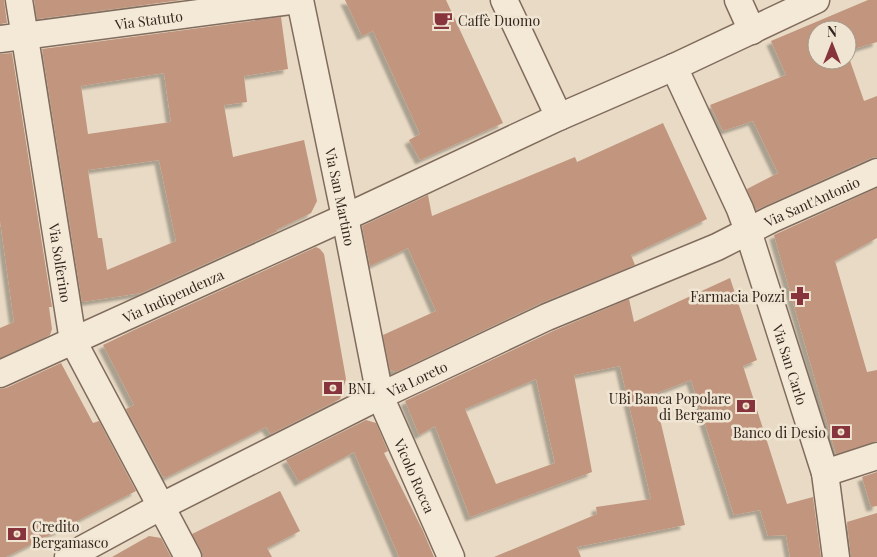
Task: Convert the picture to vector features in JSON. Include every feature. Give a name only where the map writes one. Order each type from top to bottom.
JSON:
[{"type":"street","name":"Via Solferino","points":[[19,0],[12,38],[73,341],[188,557]]},
{"type":"street","name":"Via Statuto","points":[[12,38],[299,0]]},
{"type":"street","name":"Via San Martino","points":[[299,0],[345,217],[380,396]]},
{"type":"street","points":[[504,0],[559,117]]},
{"type":"street","points":[[738,0],[752,31]]},
{"type":"street","name":"Via Indipendenza","points":[[0,374],[559,117],[674,67],[816,0]]},
{"type":"street","name":"Via San Carlo","points":[[674,67],[740,209],[748,231],[825,473],[836,557]]},
{"type":"street","name":"Via Sant'Antonio","points":[[748,231],[877,172]]},
{"type":"street","name":"Via Loreto","points":[[68,557],[160,507],[380,396],[547,318],[717,247],[748,231]]},
{"type":"street","name":"Vicolo Rocca","points":[[380,396],[451,557]]},
{"type":"street","points":[[825,473],[877,456]]},
{"type":"building","points":[[0,0],[4,0],[7,23],[0,24]]},
{"type":"building","points":[[34,0],[182,0],[37,19]]},
{"type":"building","points":[[345,0],[446,0],[503,123],[420,160],[409,140],[420,134],[373,31],[362,36]]},
{"type":"building","points":[[868,0],[877,0],[877,42],[857,48],[857,20],[821,20]]},
{"type":"building","points":[[281,17],[288,69],[244,76],[247,102],[224,105],[233,157],[304,140],[317,201],[311,213],[276,230],[278,231],[141,293],[82,302],[42,49]],"holes":[[[164,73],[171,122],[88,134],[81,86]],[[159,160],[176,241],[107,270],[102,238],[98,238],[88,170]]]},
{"type":"building","points":[[807,26],[807,70],[853,70],[864,101],[877,96],[877,157],[756,210],[747,189],[778,173],[753,121],[723,131],[710,105],[786,75],[771,41]]},
{"type":"building","points":[[12,53],[52,307],[49,307],[52,329],[50,335],[0,358],[0,328],[14,322],[0,220],[0,54]]},
{"type":"building","points":[[663,123],[707,219],[631,255],[635,265],[541,303],[396,372],[390,370],[383,335],[436,311],[408,248],[370,266],[362,226],[428,195],[432,216],[575,157],[577,162]]},
{"type":"building","points":[[877,188],[877,238],[835,261],[867,372],[877,370],[877,441],[836,454],[774,235]]},
{"type":"building","points":[[316,247],[324,254],[346,379],[340,399],[271,434],[266,427],[165,478],[163,477],[126,409],[134,405],[103,345]]},
{"type":"building","points":[[730,278],[757,360],[743,366],[787,504],[813,497],[821,557],[790,557],[786,535],[768,536],[760,510],[734,515],[691,380],[654,394],[685,525],[577,547],[581,557],[494,557],[597,514],[596,507],[651,499],[620,366],[574,375],[592,472],[470,517],[435,426],[419,435],[405,401],[553,331],[629,299],[634,322]],"holes":[[[536,379],[555,463],[496,484],[465,409]]]},
{"type":"building","points":[[61,363],[93,423],[99,421],[136,491],[6,557],[0,557],[0,389]]},
{"type":"building","points":[[366,420],[376,423],[388,451],[384,453],[434,557],[399,557],[354,452],[299,482],[286,460]]},
{"type":"building","points":[[877,472],[877,506],[871,507],[862,477]]},
{"type":"building","points":[[280,491],[300,531],[267,548],[272,557],[203,557],[192,534]]},
{"type":"building","points":[[877,513],[877,557],[851,557],[847,522]]},
{"type":"building","points":[[149,536],[161,538],[171,557],[112,557]]},
{"type":"place","name":"Caffè Duomo","points":[[443,20]]},
{"type":"place","name":"Farmacia Pozzi","points":[[800,296]]},
{"type":"place","name":"BNL","points":[[333,388]]},
{"type":"place","name":"UBi Banca Popolare di Bergamo","points":[[746,406]]},
{"type":"place","name":"Banco di Desio","points":[[841,432]]},
{"type":"place","name":"Credito Bergamasco","points":[[17,534]]}]
